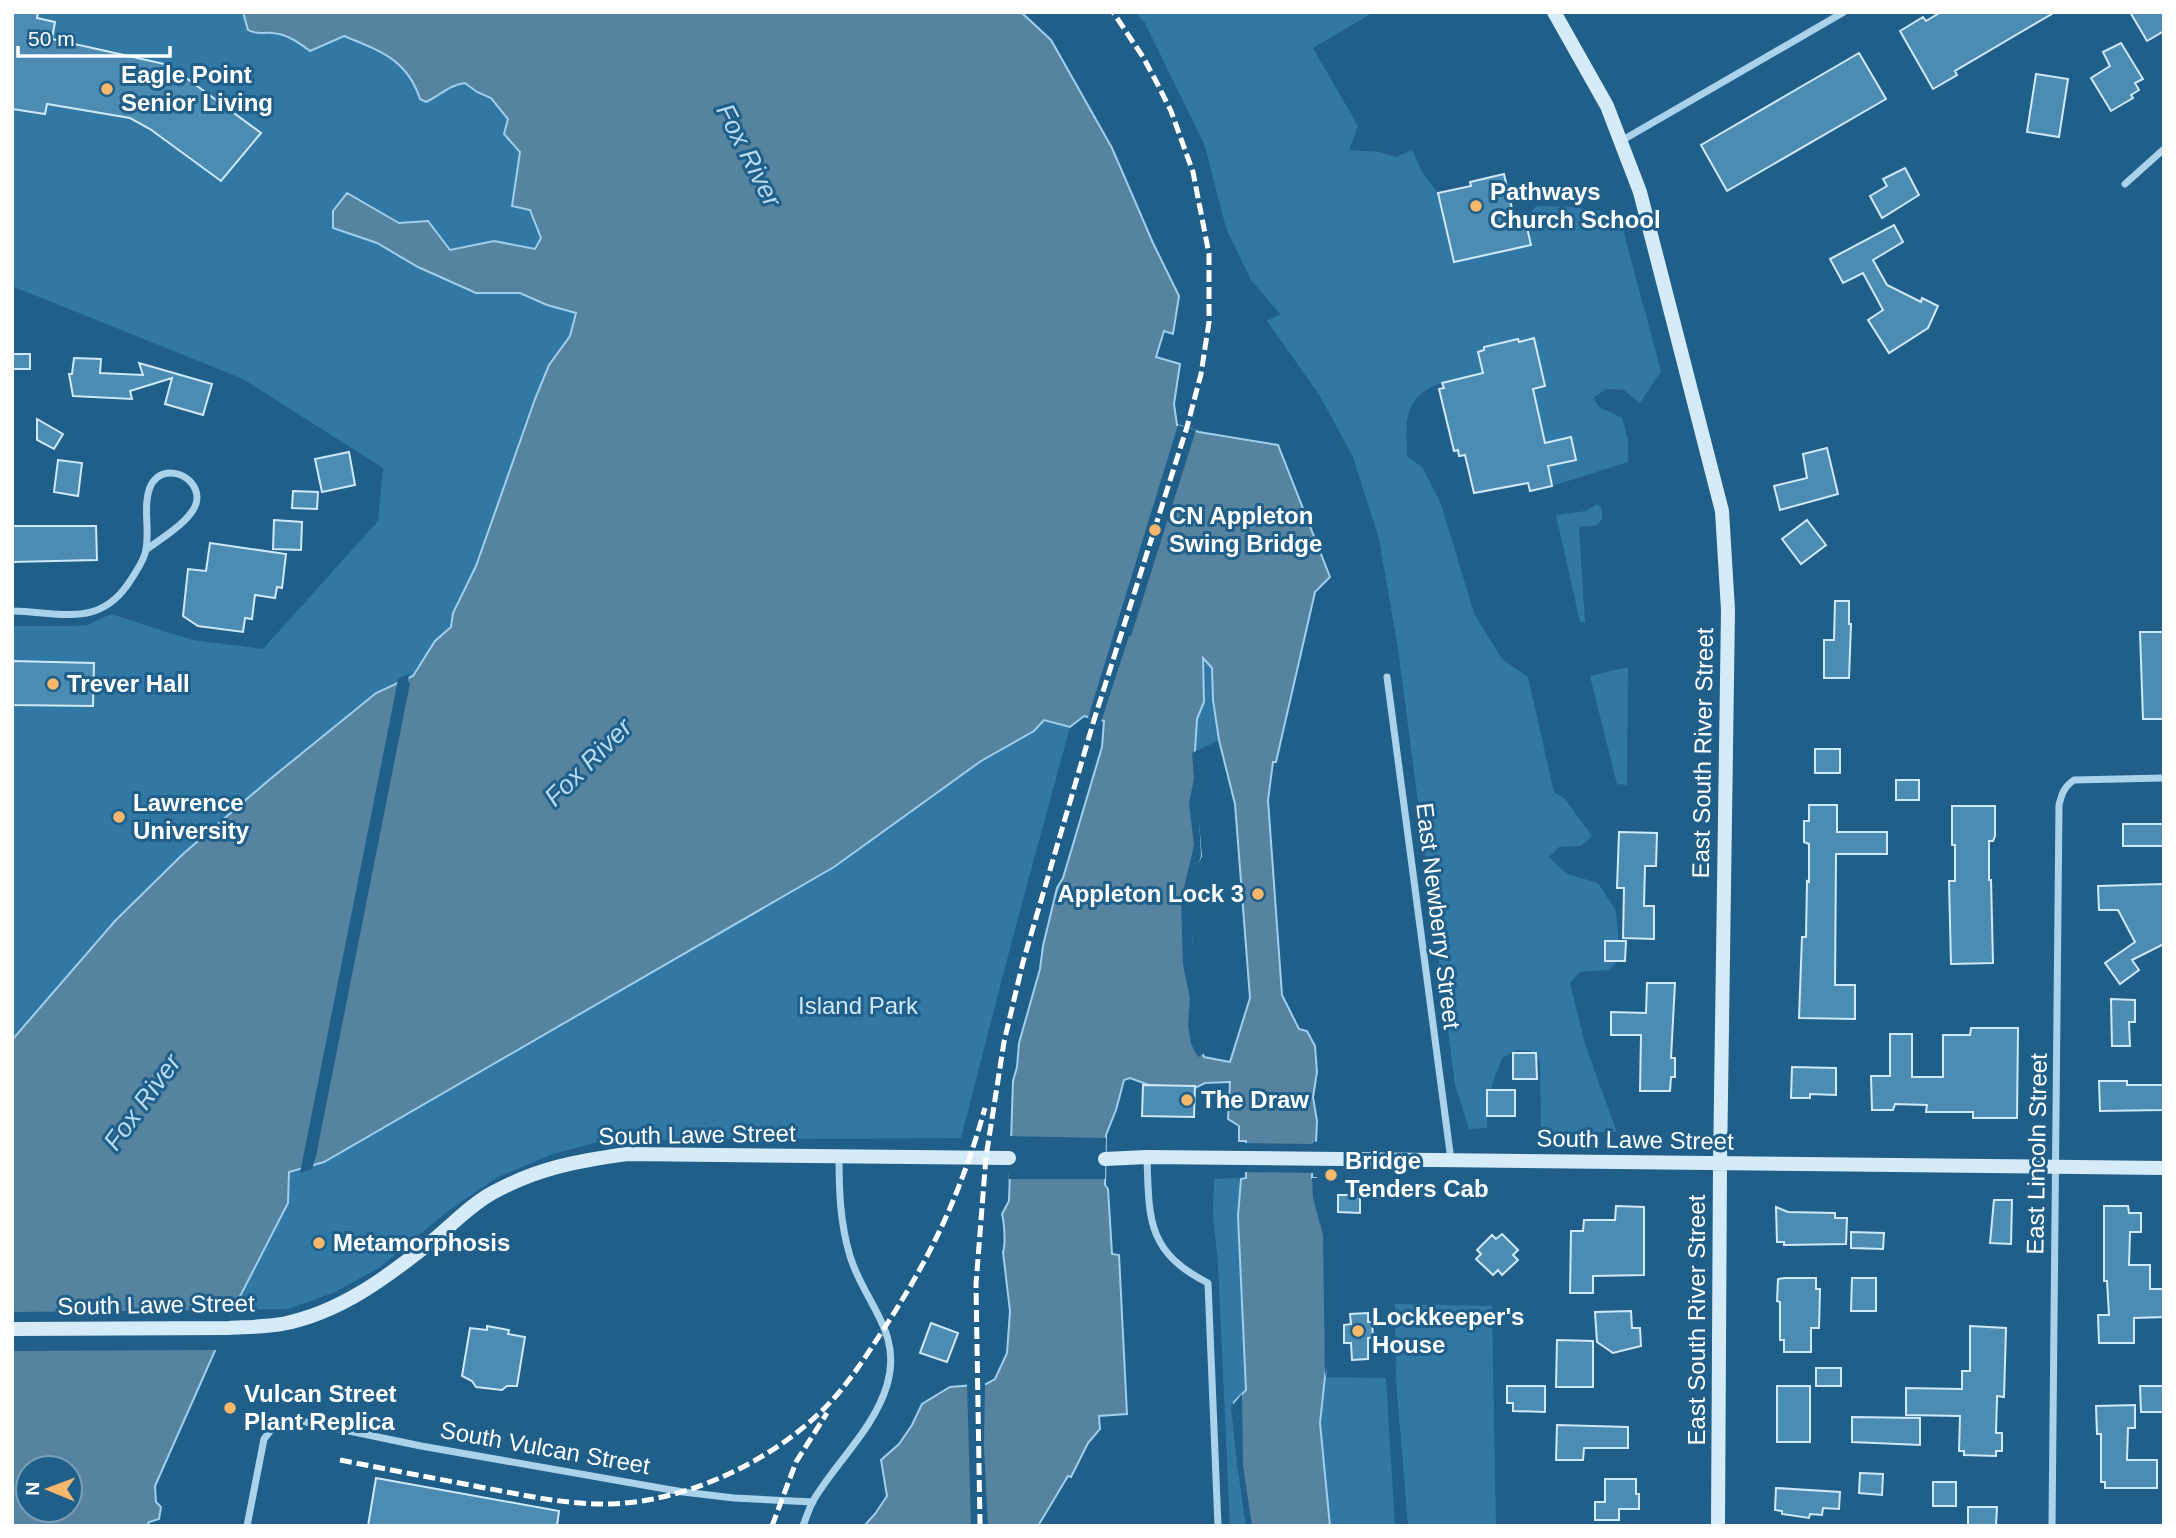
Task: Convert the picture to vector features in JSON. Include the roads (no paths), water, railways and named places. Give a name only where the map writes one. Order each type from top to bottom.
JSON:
[{"type":"main road","name":"East South River Street","points":[[1554,12],[1608,106],[1640,192],[1715,475],[1726,541],[1728,623],[1718,1526]]},
{"type":"main road","name":"South Lawe Street","points":[[12,1329],[229,1328],[292,1322],[351,1299],[393,1273],[491,1194],[525,1177],[571,1161],[627,1154],[1009,1158]]},
{"type":"main road","name":"South Lawe Street","points":[[1105,1159],[1147,1157],[1318,1161],[2164,1168]]},
{"type":"street","points":[[1621,141],[1844,12]]},
{"type":"street","points":[[2124,184],[2164,149]]},
{"type":"street","points":[[12,611],[95,613],[108,606],[122,594],[146,550],[190,517],[196,508],[194,486],[186,477],[177,473],[166,473],[156,478],[150,487],[147,499],[146,550]]},
{"type":"street","name":"East Newberry Street","points":[[1387,677],[1451,1161]]},
{"type":"street","name":"East Lincoln Street","points":[[2052,1526],[2059,805],[2062,792],[2074,780],[2164,778]]},
{"type":"street","points":[[803,1526],[813,1502],[878,1406],[887,1385],[892,1355],[885,1328],[857,1277],[848,1251],[839,1192],[839,1156]]},
{"type":"street","points":[[1147,1157],[1148,1199],[1154,1228],[1164,1250],[1180,1268],[1208,1283],[1218,1526]]},
{"type":"street","name":"South Vulcan Street","points":[[247,1526],[264,1439],[274,1426],[286,1421],[306,1422],[421,1446],[683,1492],[813,1502]]},
{"type":"water","name":"Fox River","points":[[243,12],[1021,12],[1051,40],[1112,148],[1179,296],[1173,334],[1164,331],[1156,357],[1180,364],[1174,404],[1177,425],[1199,432],[1278,445],[1330,577],[1315,592],[1276,762],[1273,762],[1268,800],[1282,995],[1299,1029],[1307,1031],[1315,1046],[1317,1072],[1313,1097],[1317,1121],[1316,1142],[1313,1142],[1312,1178],[1316,1178],[1326,1230],[1328,1349],[1320,1423],[1330,1526],[1250,1526],[1234,1402],[1246,1390],[1238,1216],[1241,1179],[1246,1178],[1246,1141],[1239,1141],[1239,1126],[1228,1119],[1230,1082],[1205,1083],[1195,1088],[1149,1085],[1130,1078],[1124,1080],[1106,1135],[1105,1185],[1108,1189],[1112,1254],[1119,1255],[1127,1414],[1099,1416],[1100,1429],[1088,1443],[1071,1477],[1068,1476],[1038,1526],[864,1526],[887,1496],[881,1460],[899,1444],[922,1404],[950,1387],[986,1384],[995,1379],[1007,1353],[1010,1311],[1003,1252],[1005,1238],[1002,1214],[1009,1201],[1013,1081],[1019,1043],[1040,969],[1057,888],[1063,878],[1102,747],[1104,721],[1084,716],[1070,727],[1044,720],[1034,731],[981,761],[834,867],[324,1162],[289,1172],[288,1203],[233,1310],[155,1486],[156,1502],[161,1507],[159,1519],[149,1522],[147,1526],[12,1526],[12,1040],[115,921],[183,854],[376,693],[413,676],[435,641],[451,627],[453,613],[476,566],[535,399],[549,365],[570,336],[576,313],[547,305],[520,293],[476,293],[418,267],[377,243],[333,228],[333,211],[347,193],[399,223],[428,221],[450,250],[494,241],[535,249],[541,238],[530,210],[512,206],[520,152],[504,134],[508,119],[491,98],[465,83],[426,102],[420,99],[408,74],[400,65],[380,52],[344,36],[310,51],[283,35],[248,30]],"holes":[[[1203,658],[1212,668],[1213,700],[1219,740],[1235,804],[1250,998],[1230,1062],[1204,1057],[1193,1030],[1190,879],[1201,856],[1198,822],[1192,804],[1199,787],[1195,751],[1197,719],[1204,702]]]},
{"type":"railway","points":[[980,1526],[976,1284],[986,1157],[1004,1042],[1023,962],[1094,720],[1187,427],[1201,374],[1209,322],[1209,254],[1193,172],[1171,111],[1143,57],[1113,12]]},
{"type":"railway","points":[[340,1460],[529,1496],[594,1504],[643,1501],[676,1494],[740,1468],[770,1451],[823,1409],[867,1355],[903,1298],[945,1220],[985,1108]]},
{"type":"railway","points":[[772,1526],[796,1462],[827,1413]]},
{"type":"place","name":"Eagle Point Senior Living","points":[[107,89]]},
{"type":"place","name":"Pathways Church School","points":[[1476,206]]},
{"type":"place","name":"CN Appleton Swing Bridge","points":[[1155,530]]},
{"type":"place","name":"Trever Hall","points":[[53,684]]},
{"type":"place","name":"Lawrence University","points":[[119,817]]},
{"type":"place","name":"Appleton Lock 3","points":[[1258,894]]},
{"type":"place","name":"The Draw","points":[[1187,1100]]},
{"type":"place","name":"Bridge Tenders Cab","points":[[1331,1175]]},
{"type":"place","name":"Metamorphosis","points":[[319,1243]]},
{"type":"place","name":"Lockkeeper's House","points":[[1358,1331]]},
{"type":"place","name":"Vulcan Street Plant Replica","points":[[230,1408]]},
{"type":"park label","name":"Island Park","points":[[858,1006]]}]
